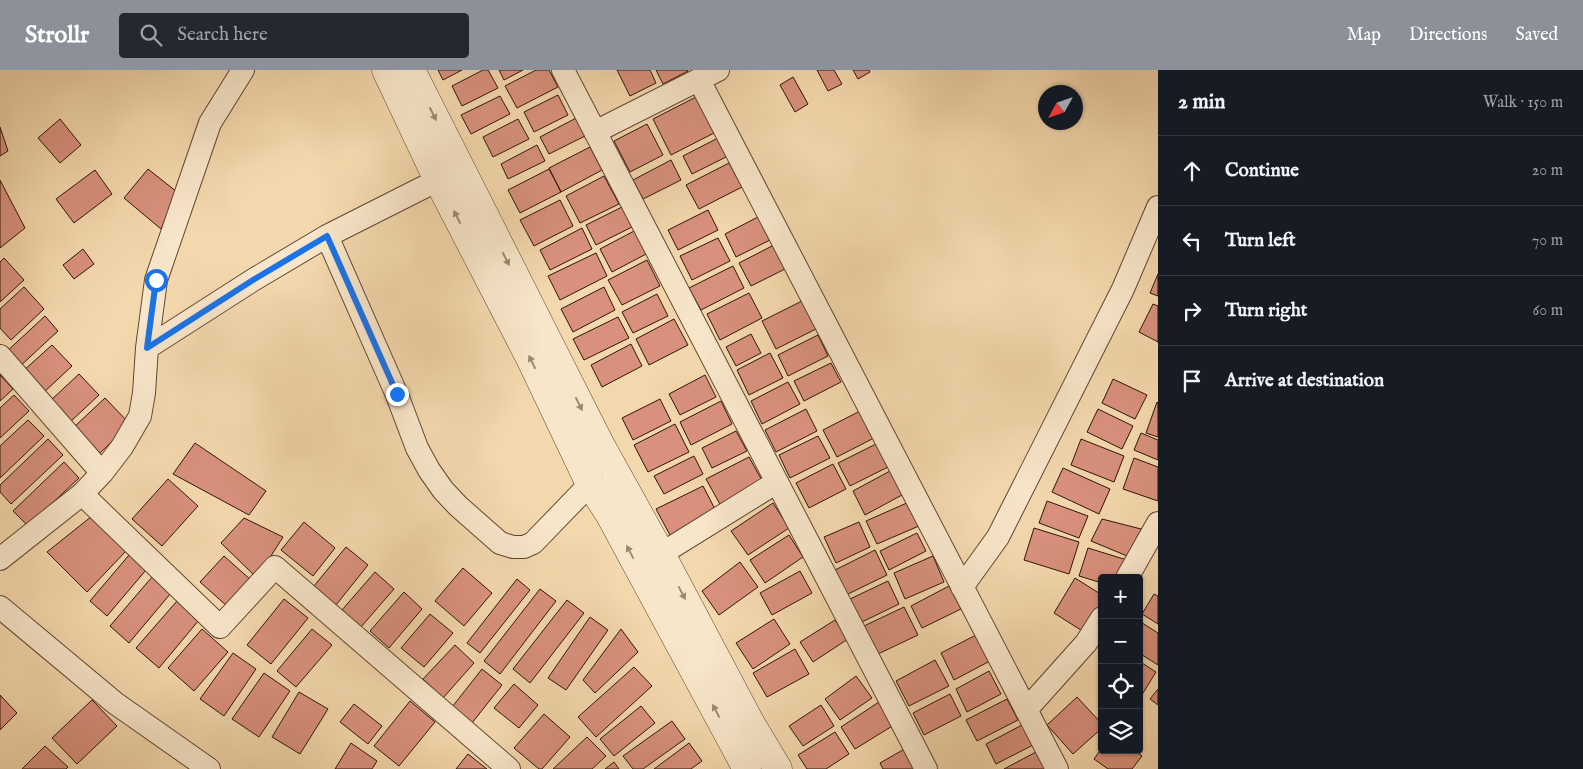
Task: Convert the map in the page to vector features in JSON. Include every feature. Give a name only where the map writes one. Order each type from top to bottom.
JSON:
[{"type":"street","points":[[2,558],[82,494],[102,474],[122,447],[140,416],[156,280],[210,123],[243,70]]},
{"type":"street","points":[[386,70],[438,180],[530,358],[590,484],[740,730],[778,769]]},
{"type":"street","points":[[411,70],[600,444],[661,554],[740,730],[747,769]]},
{"type":"street","points":[[563,70],[926,769]]},
{"type":"street","points":[[595,132],[709,75],[962,587],[1057,769]]},
{"type":"street","points":[[147,348],[253,280],[327,236],[438,180]]},
{"type":"street","points":[[962,587],[998,537],[1123,289],[1158,207]]},
{"type":"street","points":[[327,236],[397,394],[417,448],[443,490],[458,506],[500,543],[513,547],[524,547],[533,543],[590,484]]},
{"type":"street","points":[[0,356],[102,474]]},
{"type":"street","points":[[661,554],[777,482]]},
{"type":"street","points":[[82,494],[220,627],[274,567],[508,769]]},
{"type":"street","points":[[1129,574],[1158,523]]},
{"type":"street","points":[[0,607],[114,703],[209,769]]},
{"type":"street","points":[[1026,710],[1086,643],[1101,619]]},
{"type":"building","points":[[438,70],[462,70],[443,80]]},
{"type":"building","points":[[483,70],[488,70],[498,88],[462,106],[452,86]]},
{"type":"building","points":[[499,70],[523,70],[504,80]]},
{"type":"building","points":[[536,70],[549,70],[558,87],[517,108],[505,86]]},
{"type":"building","points":[[617,70],[650,70],[656,83],[630,96]]},
{"type":"building","points":[[656,70],[688,70],[688,71],[663,84]]},
{"type":"building","points":[[817,70],[834,70],[842,84],[828,91]]},
{"type":"building","points":[[853,70],[869,70],[870,72],[858,79]]},
{"type":"building","points":[[793,77],[808,104],[795,112],[780,85]]},
{"type":"building","points":[[558,95],[568,115],[534,132],[524,112]]},
{"type":"building","points":[[500,96],[510,114],[471,134],[461,115]]},
{"type":"building","points":[[696,97],[714,133],[671,155],[653,119]]},
{"type":"building","points":[[580,116],[589,134],[549,154],[540,137]]},
{"type":"building","points":[[60,119],[81,145],[60,163],[38,138]]},
{"type":"building","points":[[518,119],[529,139],[493,157],[483,137]]},
{"type":"building","points":[[647,124],[663,155],[630,172],[614,141]]},
{"type":"building","points":[[0,127],[8,151],[0,156]]},
{"type":"building","points":[[718,138],[728,156],[692,174],[683,156]]},
{"type":"building","points":[[537,145],[545,161],[508,179],[501,164]]},
{"type":"building","points":[[590,147],[602,170],[561,192],[549,168]]},
{"type":"building","points":[[671,160],[681,180],[643,199],[633,180]]},
{"type":"building","points":[[729,163],[742,187],[699,209],[686,185]]},
{"type":"building","points":[[148,169],[177,192],[161,229],[124,198]]},
{"type":"building","points":[[549,169],[561,192],[520,213],[508,190]]},
{"type":"building","points":[[95,170],[112,194],[74,223],[56,199]]},
{"type":"building","points":[[604,176],[619,204],[580,223],[566,196]]},
{"type":"building","points":[[0,180],[25,228],[0,248]]},
{"type":"building","points":[[560,200],[573,226],[534,246],[520,220]]},
{"type":"building","points":[[622,207],[632,227],[596,245],[586,225]]},
{"type":"building","points":[[708,210],[718,230],[678,250],[668,230]]},
{"type":"building","points":[[758,217],[770,240],[736,257],[725,234]]},
{"type":"building","points":[[582,228],[592,249],[550,270],[540,250]]},
{"type":"building","points":[[636,230],[648,253],[612,272],[600,249]]},
{"type":"building","points":[[718,238],[730,261],[692,280],[680,256]]},
{"type":"building","points":[[774,245],[787,268],[751,286],[739,263]]},
{"type":"building","points":[[83,249],[94,264],[74,279],[63,265]]},
{"type":"building","points":[[596,253],[607,276],[560,300],[548,276]]},
{"type":"building","points":[[4,258],[24,280],[0,302],[0,262]]},
{"type":"building","points":[[647,260],[660,286],[622,305],[608,280]]},
{"type":"building","points":[[733,266],[744,288],[701,310],[689,288]]},
{"type":"building","points":[[1158,274],[1158,296],[1150,293]]},
{"type":"building","points":[[24,287],[44,309],[11,340],[0,328],[0,309]]},
{"type":"building","points":[[604,287],[615,310],[573,332],[561,309]]},
{"type":"building","points":[[749,293],[762,318],[720,340],[707,314]]},
{"type":"building","points":[[657,294],[668,316],[633,333],[622,312]]},
{"type":"building","points":[[802,301],[816,329],[776,349],[762,321]]},
{"type":"building","points":[[1153,304],[1158,306],[1158,342],[1139,332]]},
{"type":"building","points":[[45,316],[58,331],[17,369],[4,354]]},
{"type":"building","points":[[618,317],[629,338],[584,360],[573,339]]},
{"type":"building","points":[[674,319],[688,345],[649,365],[636,339]]},
{"type":"building","points":[[751,334],[761,353],[736,366],[726,347]]},
{"type":"building","points":[[818,335],[828,356],[788,376],[778,355]]},
{"type":"building","points":[[631,344],[642,366],[602,387],[591,365]]},
{"type":"building","points":[[52,345],[72,366],[42,394],[22,372]]},
{"type":"building","points":[[770,353],[783,378],[749,395],[737,370]]},
{"type":"building","points":[[831,363],[841,382],[804,401],[794,381]]},
{"type":"building","points":[[79,374],[99,395],[69,423],[49,402]]},
{"type":"building","points":[[0,375],[13,389],[0,401]]},
{"type":"building","points":[[705,375],[716,397],[680,415],[669,394]]},
{"type":"building","points":[[1113,379],[1147,395],[1135,419],[1102,403]]},
{"type":"building","points":[[788,382],[800,404],[762,424],[751,401]]},
{"type":"building","points":[[14,395],[29,411],[0,438],[0,408]]},
{"type":"building","points":[[105,398],[130,424],[99,454],[74,427]]},
{"type":"building","points":[[660,399],[671,421],[633,440],[622,418]]},
{"type":"building","points":[[721,401],[732,424],[691,445],[680,422]]},
{"type":"building","points":[[1158,403],[1158,437],[1146,433]]},
{"type":"building","points":[[806,409],[817,431],[776,452],[765,430]]},
{"type":"building","points":[[1098,409],[1133,426],[1122,449],[1087,432]]},
{"type":"building","points":[[862,410],[876,437],[837,457],[823,430]]},
{"type":"building","points":[[28,420],[44,436],[0,478],[0,446]]},
{"type":"building","points":[[675,424],[689,452],[648,472],[634,445]]},
{"type":"building","points":[[736,431],[747,451],[712,468],[702,448]]},
{"type":"building","points":[[1141,433],[1158,440],[1158,460],[1134,450]]},
{"type":"building","points":[[818,436],[830,458],[790,478],[779,455]]},
{"type":"building","points":[[48,439],[63,455],[11,504],[0,492],[0,485]]},
{"type":"building","points":[[1081,439],[1124,456],[1114,482],[1071,465]]},
{"type":"building","points":[[195,443],[266,491],[249,515],[173,474]]},
{"type":"building","points":[[876,444],[888,467],[850,486],[838,463]]},
{"type":"building","points":[[694,456],[703,474],[664,494],[654,476]]},
{"type":"building","points":[[749,457],[764,484],[721,506],[706,479]]},
{"type":"building","points":[[1134,458],[1158,467],[1158,501],[1123,489]]},
{"type":"building","points":[[64,462],[79,478],[28,526],[13,511]]},
{"type":"building","points":[[833,464],[846,489],[809,508],[796,483]]},
{"type":"building","points":[[1063,468],[1110,489],[1099,514],[1052,492]]},
{"type":"building","points":[[890,471],[902,495],[865,515],[853,491]]},
{"type":"building","points":[[168,479],[198,506],[162,546],[132,519]]},
{"type":"building","points":[[703,486],[717,513],[671,537],[656,509]]},
{"type":"building","points":[[1047,501],[1088,516],[1079,538],[1039,523]]},
{"type":"building","points":[[909,502],[919,526],[877,544],[866,521]]},
{"type":"building","points":[[773,503],[789,528],[748,555],[731,531]]},
{"type":"building","points":[[92,516],[127,550],[87,592],[47,552]]},
{"type":"building","points":[[244,518],[283,537],[257,578],[221,543]]},
{"type":"building","points":[[1102,519],[1149,531],[1132,558],[1091,541]]},
{"type":"building","points":[[304,522],[335,548],[313,576],[281,550]]},
{"type":"building","points":[[859,522],[870,547],[836,563],[824,537]]},
{"type":"building","points":[[1034,528],[1079,542],[1069,574],[1024,560]]},
{"type":"building","points":[[917,533],[926,551],[889,570],[880,551]]},
{"type":"building","points":[[789,535],[803,557],[765,583],[750,560]]},
{"type":"building","points":[[346,547],[368,565],[336,605],[314,586]]},
{"type":"building","points":[[1088,548],[1127,560],[1123,574],[1098,574],[1098,582],[1079,576]]},
{"type":"building","points":[[875,550],[887,575],[846,595],[833,571]]},
{"type":"building","points":[[129,555],[146,570],[107,616],[90,601]]},
{"type":"building","points":[[224,556],[252,581],[228,607],[200,582]]},
{"type":"building","points":[[933,556],[944,582],[905,599],[894,573]]},
{"type":"building","points":[[740,562],[758,587],[719,615],[702,591]]},
{"type":"building","points":[[463,568],[492,593],[464,626],[435,601]]},
{"type":"building","points":[[800,571],[812,593],[772,615],[760,593]]},
{"type":"building","points":[[375,572],[394,589],[361,627],[342,610]]},
{"type":"building","points":[[152,577],[171,593],[129,643],[110,626]]},
{"type":"building","points":[[1075,578],[1098,592],[1098,609],[1084,632],[1054,613]]},
{"type":"building","points":[[517,579],[530,590],[480,653],[467,643]]},
{"type":"building","points":[[888,581],[899,604],[862,622],[850,599]]},
{"type":"building","points":[[949,586],[961,609],[922,628],[911,606]]},
{"type":"building","points":[[540,589],[556,601],[500,674],[484,661]]},
{"type":"building","points":[[404,592],[422,609],[389,648],[370,631]]},
{"type":"building","points":[[1154,594],[1158,596],[1158,624],[1143,615]]},
{"type":"building","points":[[284,599],[308,618],[271,664],[247,645]]},
{"type":"building","points":[[567,600],[584,613],[530,683],[513,669]]},
{"type":"building","points":[[177,601],[199,620],[159,668],[136,648]]},
{"type":"building","points":[[904,607],[918,635],[878,654],[864,626]]},
{"type":"building","points":[[430,614],[453,633],[424,667],[401,648]]},
{"type":"building","points":[[590,617],[608,630],[566,690],[548,678]]},
{"type":"building","points":[[774,619],[790,644],[753,669],[736,643]]},
{"type":"building","points":[[835,620],[848,639],[813,662],[800,642]]},
{"type":"building","points":[[1143,624],[1158,633],[1158,665],[1143,656]]},
{"type":"building","points":[[202,629],[228,652],[194,691],[168,668]]},
{"type":"building","points":[[312,629],[332,645],[296,687],[277,671]]},
{"type":"building","points":[[621,629],[638,652],[595,693],[583,680]]},
{"type":"building","points":[[976,635],[990,661],[954,680],[941,653]]},
{"type":"building","points":[[455,645],[474,663],[443,698],[423,679]]},
{"type":"building","points":[[795,649],[809,674],[767,697],[753,673]]},
{"type":"building","points":[[233,653],[256,669],[224,716],[200,699]]},
{"type":"building","points":[[935,660],[949,686],[909,706],[896,681]]},
{"type":"building","points":[[1143,664],[1156,672],[1143,693]]},
{"type":"building","points":[[634,667],[652,686],[596,737],[578,717]]},
{"type":"building","points":[[482,669],[502,685],[472,723],[452,707]]},
{"type":"building","points":[[989,671],[1001,694],[967,712],[956,689]]},
{"type":"building","points":[[264,673],[290,691],[259,737],[232,719]]},
{"type":"building","points":[[856,676],[872,698],[840,720],[825,699]]},
{"type":"building","points":[[514,684],[538,705],[519,728],[494,708]]},
{"type":"building","points":[[1158,689],[1158,705],[1150,699]]},
{"type":"building","points":[[299,692],[328,709],[300,754],[272,737]]},
{"type":"building","points":[[950,694],[961,716],[924,735],[913,713]]},
{"type":"building","points":[[0,695],[17,713],[0,730]]},
{"type":"building","points":[[1077,697],[1098,720],[1098,732],[1073,754],[1047,725]]},
{"type":"building","points":[[1007,699],[1018,720],[977,741],[966,720]]},
{"type":"building","points":[[92,700],[117,726],[77,764],[52,738]]},
{"type":"building","points":[[410,701],[435,722],[399,766],[374,746]]},
{"type":"building","points":[[879,702],[894,725],[855,749],[841,727]]},
{"type":"building","points":[[354,704],[382,726],[368,744],[340,722]]},
{"type":"building","points":[[821,705],[834,726],[803,746],[789,726]]},
{"type":"building","points":[[641,706],[655,723],[614,756],[600,739]]},
{"type":"building","points":[[544,714],[570,737],[542,769],[539,769],[514,748]]},
{"type":"building","points":[[672,721],[685,739],[643,769],[633,769],[623,756]]},
{"type":"building","points":[[1022,725],[1033,745],[996,764],[986,744]]},
{"type":"building","points":[[835,732],[849,754],[826,769],[807,769],[798,755]]},
{"type":"building","points":[[587,737],[606,756],[592,769],[553,769]]},
{"type":"building","points":[[351,743],[377,761],[372,769],[335,769]]},
{"type":"building","points":[[689,743],[702,761],[691,769],[654,769]]},
{"type":"building","points":[[45,746],[68,767],[66,769],[22,769]]},
{"type":"building","points":[[908,747],[914,769],[883,769],[880,763]]},
{"type":"building","points":[[1036,752],[1045,769],[1004,769]]},
{"type":"building","points":[[468,754],[487,769],[456,769]]},
{"type":"building","points":[[1098,754],[1139,754],[1142,756],[1132,769],[1108,769],[1094,759]]},
{"type":"building","points":[[614,762],[619,769],[605,769]]},
{"type":"route","points":[[156,280],[147,348],[253,280],[327,236],[397,394]]}]
